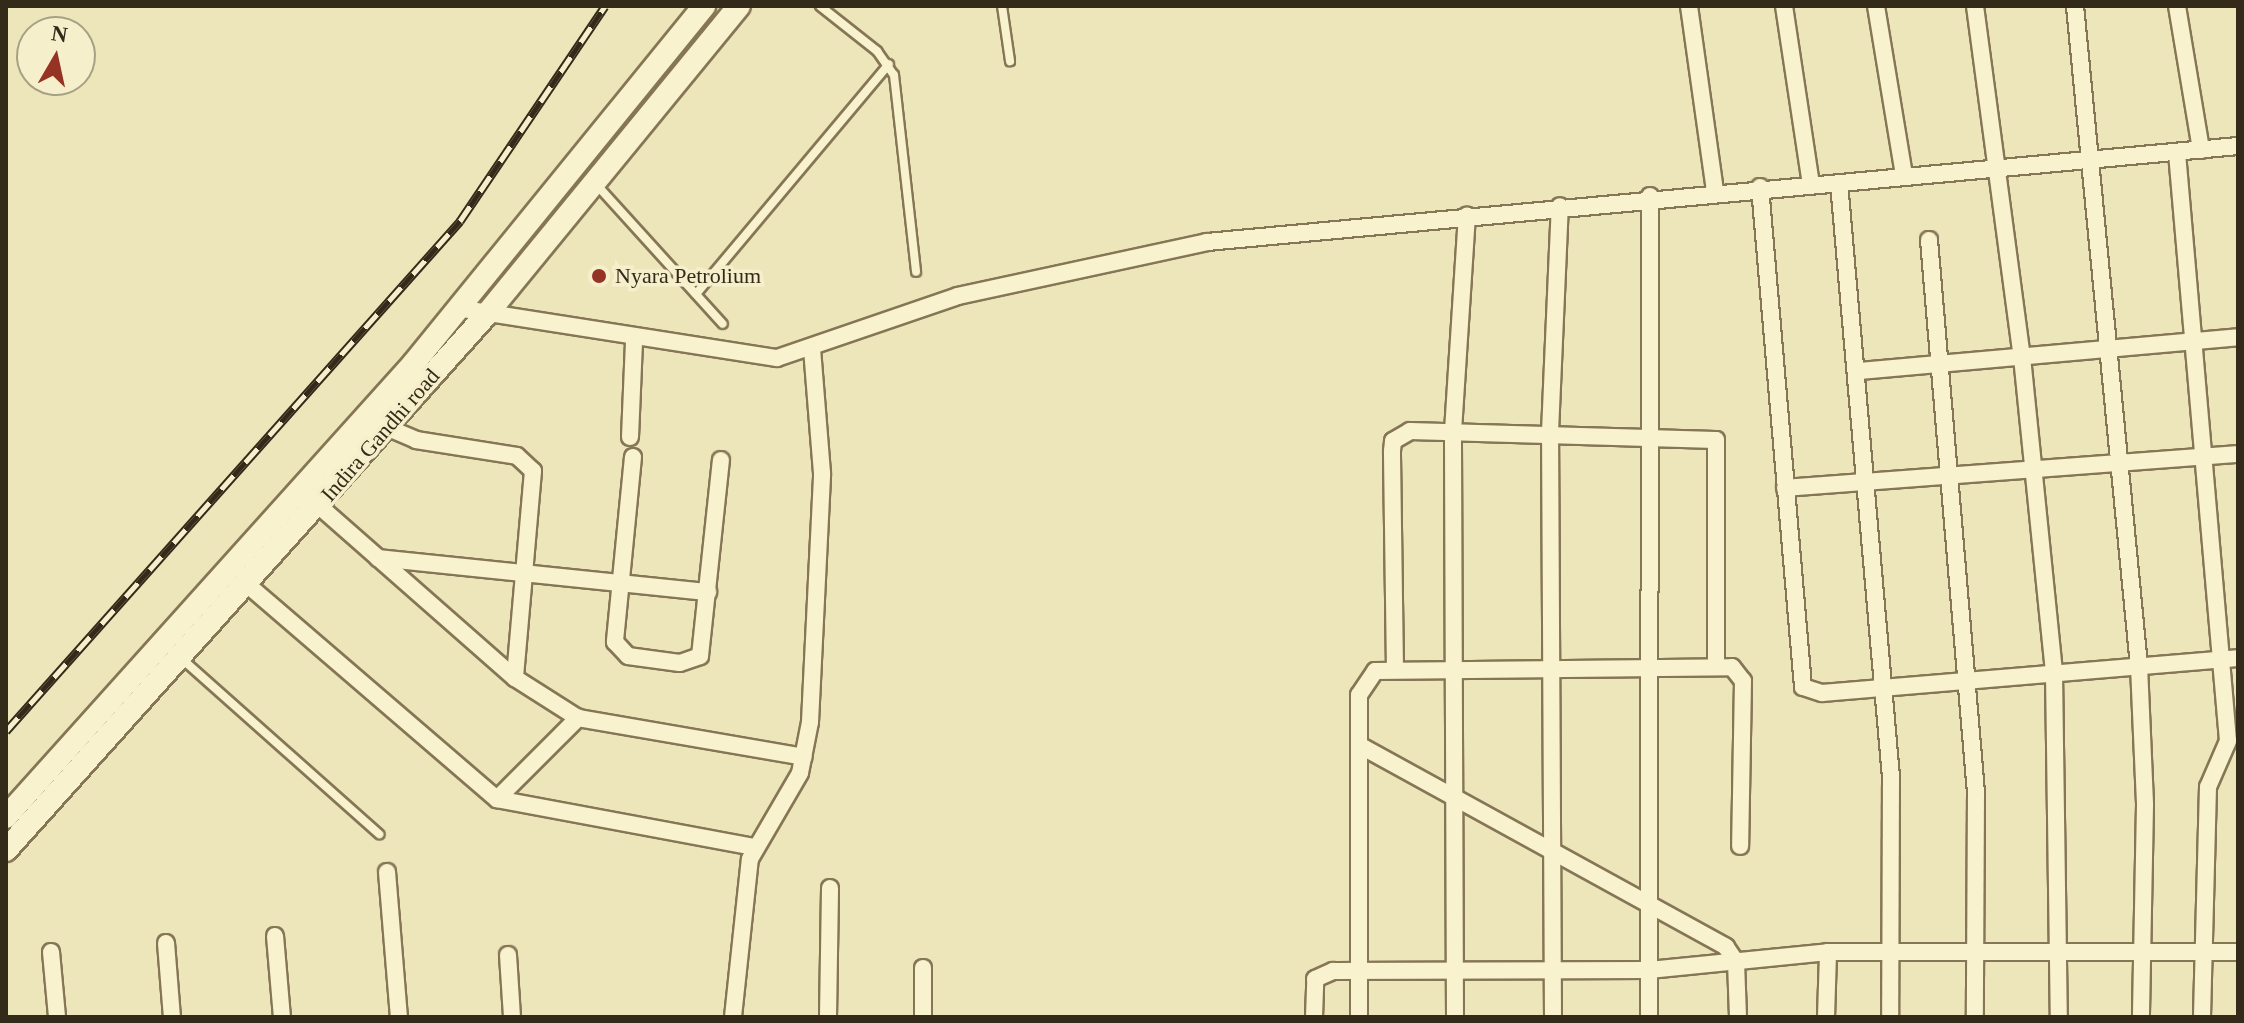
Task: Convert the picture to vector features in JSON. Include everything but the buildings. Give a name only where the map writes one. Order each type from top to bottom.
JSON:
[{"type":"main road","name":"Indira Gandhi road","points":[[6,817],[457,308],[704,6]]},
{"type":"main road","name":"Indira Gandhi road","points":[[6,850],[249,586],[486,315],[739,6]]},
{"type":"street","points":[[1689,6],[1715,190]]},
{"type":"street","points":[[1784,6],[1811,185]]},
{"type":"street","points":[[1876,6],[1904,176]]},
{"type":"street","points":[[1975,6],[2000,168],[2054,673],[2059,1017]]},
{"type":"street","points":[[2075,6],[2093,161],[2139,666],[2141,1017]]},
{"type":"street","points":[[2177,6],[2201,150]]},
{"type":"street","points":[[457,308],[634,340],[777,358],[812,350],[958,296],[1207,242],[1650,196],[1839,183],[2238,146]]},
{"type":"street","points":[[2177,153],[2205,457],[2230,659],[2228,750],[2208,787],[2202,1017]]},
{"type":"street","points":[[1839,183],[1870,482],[1882,687],[1891,777],[1890,1017]]},
{"type":"street","points":[[1760,187],[1803,687],[1822,693],[1967,678],[2230,659]]},
{"type":"street","points":[[1649,1017],[1650,196]]},
{"type":"street","points":[[1553,1017],[1548,671],[1550,432],[1560,206]]},
{"type":"street","points":[[1455,1017],[1459,670],[1453,431],[1467,215]]},
{"type":"street","points":[[1929,240],[1952,475],[1967,678],[1975,1017]]},
{"type":"street","points":[[1859,371],[2238,337]]},
{"type":"street","points":[[630,437],[634,340]]},
{"type":"street","points":[[733,1017],[754,847],[804,757],[822,473],[812,350]]},
{"type":"street","points":[[386,427],[526,461],[535,482],[515,678]]},
{"type":"street","points":[[1395,670],[1393,441],[1410,431],[1705,436],[1720,449],[1716,666]]},
{"type":"street","points":[[1785,488],[2238,454]]},
{"type":"street","points":[[633,457],[618,651],[680,663],[700,656],[721,460]]},
{"type":"street","points":[[318,505],[515,678],[578,718],[804,757]]},
{"type":"street","points":[[378,558],[708,592]]},
{"type":"street","points":[[249,586],[497,799],[754,847]]},
{"type":"street","points":[[1359,1017],[1360,684],[1375,671],[1732,667],[1743,681],[1740,846]]},
{"type":"street","points":[[497,799],[578,718]]},
{"type":"street","points":[[1359,745],[1649,908],[1726,947],[1736,962],[1738,1017]]},
{"type":"street","points":[[387,872],[399,1017]]},
{"type":"street","points":[[828,1017],[830,888]]},
{"type":"street","points":[[275,936],[282,1017]]},
{"type":"street","points":[[166,943],[172,1017]]},
{"type":"street","points":[[51,952],[57,1017]]},
{"type":"street","points":[[1314,1017],[1315,979],[1359,969],[1649,970],[1828,952],[2059,953],[2143,957],[2238,952]]},
{"type":"street","points":[[1826,1017],[1828,952]]},
{"type":"street","points":[[508,955],[512,1017]]},
{"type":"street","points":[[923,968],[923,1017]]},
{"type":"lane","points":[[820,6],[889,64],[916,272]]},
{"type":"lane","points":[[1010,61],[1002,7],[1014,6]]},
{"type":"lane","points":[[696,294],[889,64]]},
{"type":"lane","points":[[594,182],[723,324]]},
{"type":"lane","points":[[182,659],[379,834]]},
{"type":"railway","points":[[6,731],[460,221],[605,6]]},
{"type":"place","name":"Nyara Petrolium","points":[[599,276]]}]
